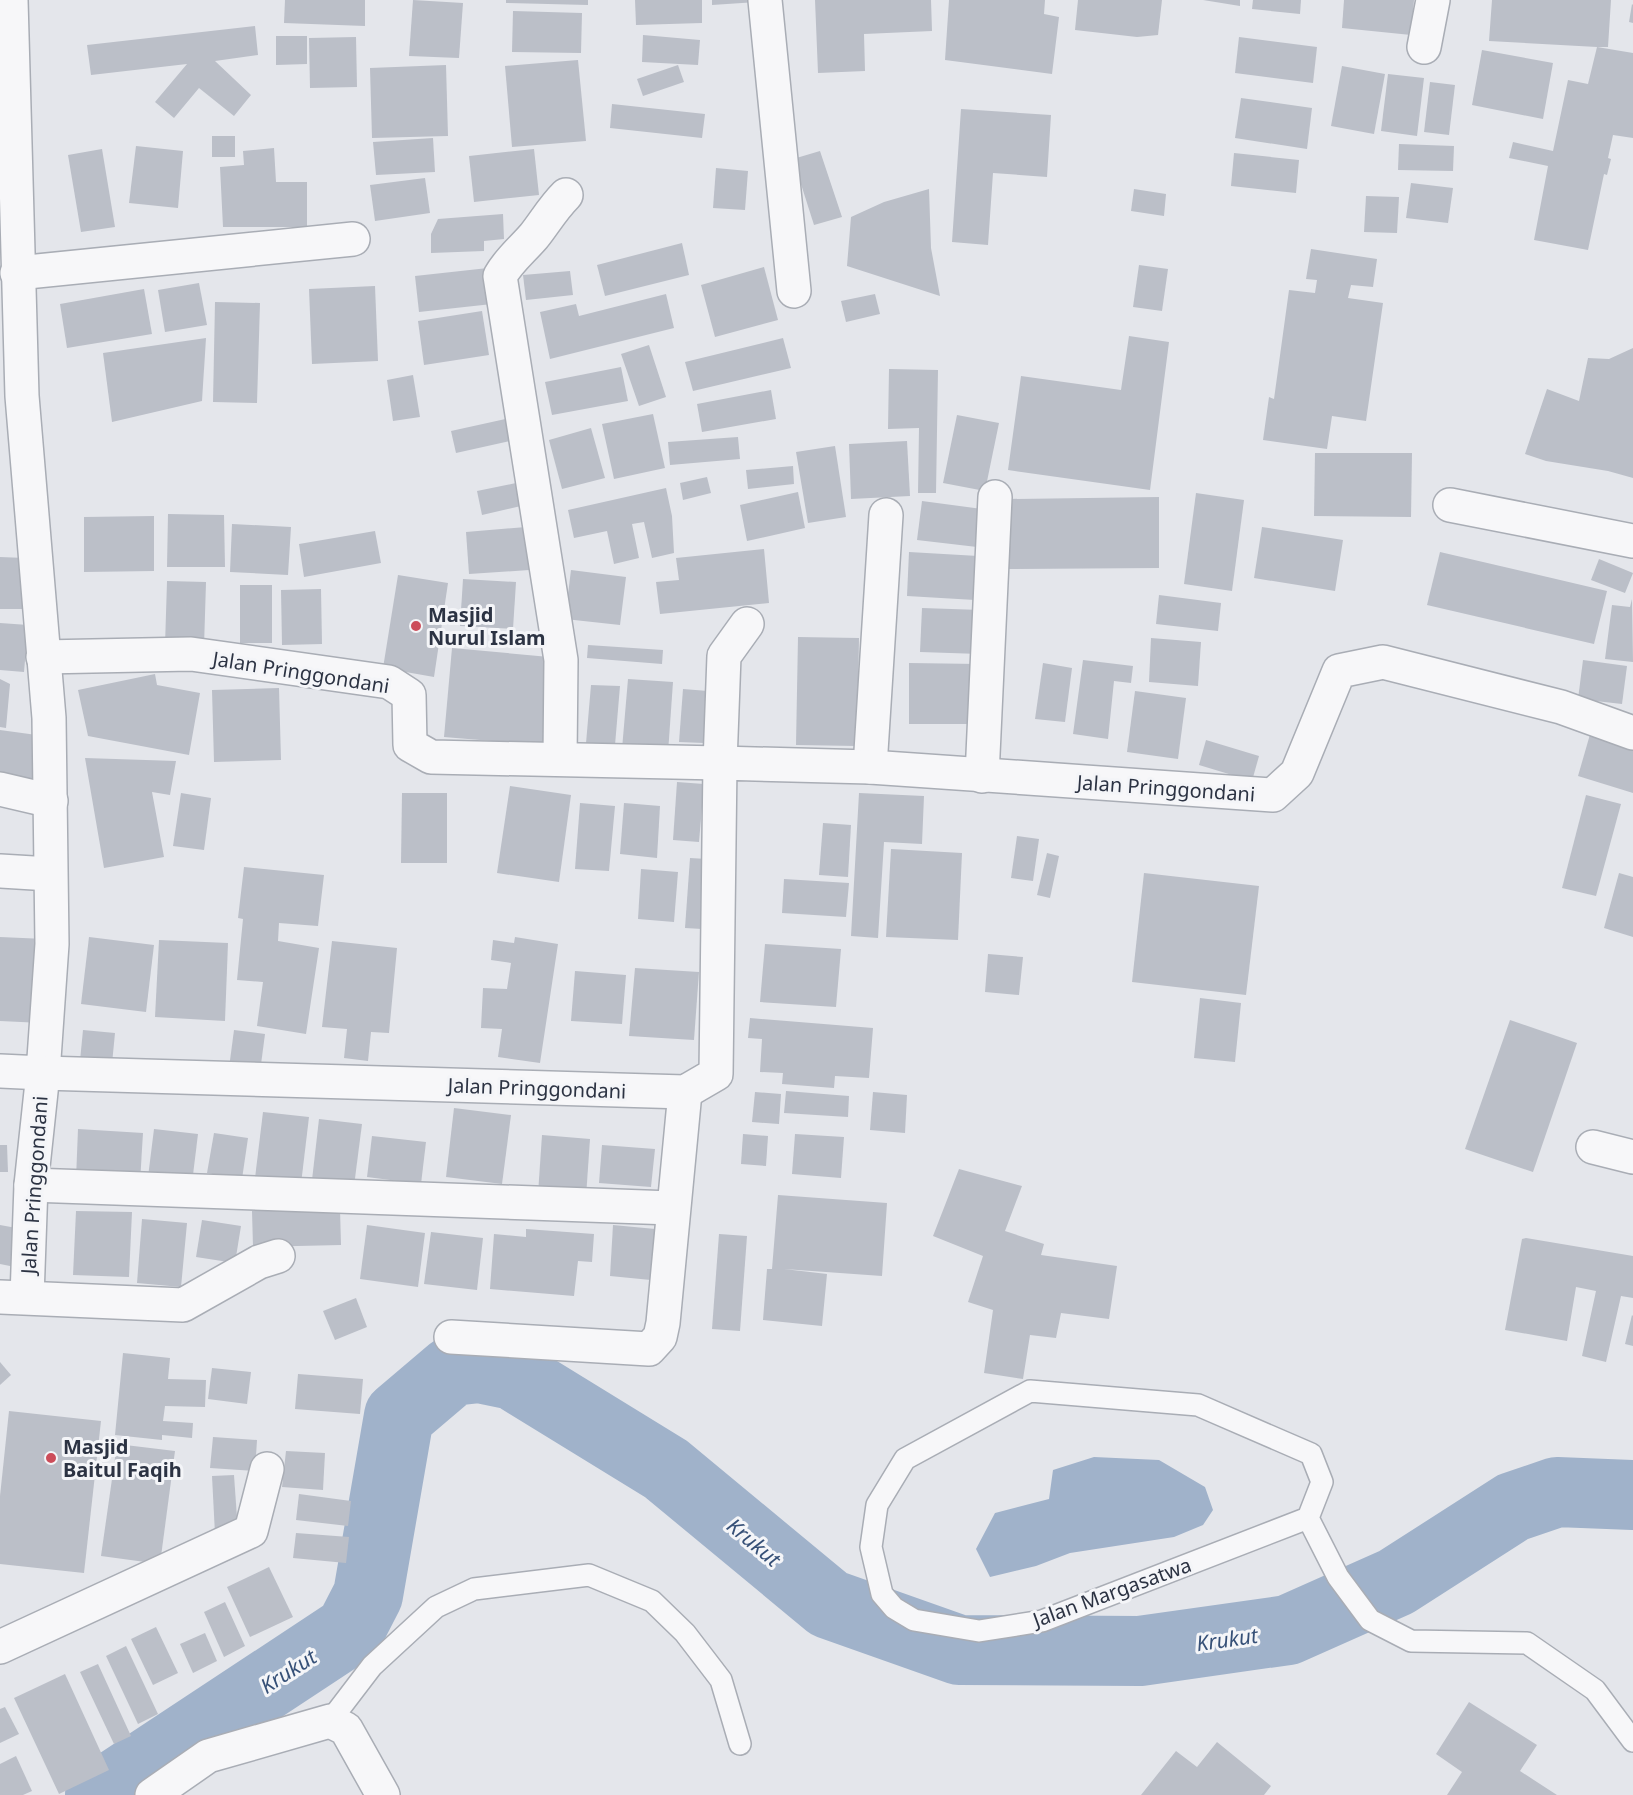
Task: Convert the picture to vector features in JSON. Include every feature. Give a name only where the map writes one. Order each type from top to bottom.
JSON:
[{"type":"street","name":"Jalan Pringgondani","points":[[11,0],[17,273],[11,395],[49,718],[52,944],[43,1073],[31,1185],[13,1297],[183,1305],[259,1262],[278,1256]]},
{"type":"street","points":[[765,0],[794,291]]},
{"type":"street","points":[[1424,47],[1432,0]]},
{"type":"street","points":[[560,759],[561,660],[500,276],[509,261],[522,249],[551,210],[566,195]]},
{"type":"street","points":[[17,273],[352,239]]},
{"type":"street","points":[[982,776],[994,497]]},
{"type":"street","points":[[1450,505],[1633,541]]},
{"type":"street","points":[[870,767],[886,515]]},
{"type":"street","points":[[451,1337],[649,1349],[660,1337],[685,1092],[716,1074],[720,762],[724,656],[747,624]]},
{"type":"street","name":"Jalan Pringgondani","points":[[43,657],[191,654],[388,682],[409,694],[410,745],[431,757],[870,767],[1273,795],[1297,772],[1339,671],[1383,662],[1561,707],[1633,733]]},
{"type":"street","points":[[0,789],[51,801]]},
{"type":"street","points":[[0,871],[50,874]]},
{"type":"street","points":[[0,1071],[43,1073]]},
{"type":"street","name":"Jalan Pringgondani","points":[[43,1073],[685,1092]]},
{"type":"street","points":[[1593,1147],[1633,1157]]},
{"type":"street","points":[[31,1185],[672,1208]]},
{"type":"street","points":[[0,1647],[251,1531],[267,1469]]},
{"type":"street","points":[[152,1795],[208,1756],[330,1721],[346,1729],[383,1795]]},
{"type":"lane","name":"Jalan Margasatwa","points":[[1030,1391],[1198,1405],[1311,1454],[1322,1482],[1308,1518],[1042,1621],[979,1631],[914,1620],[894,1608],[882,1594],[871,1547],[877,1505],[905,1459],[1030,1391]]},
{"type":"lane","points":[[1308,1518],[1338,1577],[1370,1620],[1411,1641],[1527,1643],[1595,1690],[1633,1741]]},
{"type":"lane","points":[[330,1721],[372,1666],[436,1607],[474,1589],[589,1575],[652,1601],[685,1633],[721,1680],[740,1744]]},
{"type":"water","points":[[1094,1457],[1159,1460],[1205,1487],[1213,1510],[1203,1525],[1174,1537],[1070,1553],[1036,1566],[990,1577],[976,1549],[995,1513],[1049,1499],[1053,1470]]},
{"type":"building","points":[[285,0],[365,0],[365,26],[284,23]]},
{"type":"building","points":[[413,0],[463,3],[459,58],[409,56]]},
{"type":"building","points":[[506,0],[588,0],[588,5],[506,3]]},
{"type":"building","points":[[635,0],[702,0],[702,23],[636,25]]},
{"type":"building","points":[[712,0],[756,0],[757,2],[712,5]]},
{"type":"building","points":[[815,0],[931,0],[932,31],[864,34],[865,71],[818,73]]},
{"type":"building","points":[[949,0],[1045,0],[1044,14],[1059,17],[1052,74],[945,60]]},
{"type":"building","points":[[1078,0],[1162,0],[1158,35],[1137,37],[1075,30]]},
{"type":"building","points":[[1203,0],[1240,0],[1240,6]]},
{"type":"building","points":[[1253,0],[1301,0],[1300,14],[1252,9]]},
{"type":"building","points":[[1344,0],[1414,0],[1411,35],[1342,28]]},
{"type":"building","points":[[1492,0],[1611,0],[1608,47],[1489,41]]},
{"type":"building","points":[[1633,5],[1633,23],[1629,22]]},
{"type":"building","points":[[513,11],[582,13],[581,53],[512,52]]},
{"type":"building","points":[[255,26],[258,55],[215,61],[251,95],[234,116],[199,88],[174,118],[155,102],[187,64],[91,75],[87,45]]},
{"type":"building","points":[[643,35],[700,40],[698,65],[642,62]]},
{"type":"building","points":[[276,36],[307,36],[307,64],[276,65]]},
{"type":"building","points":[[356,37],[357,87],[310,88],[309,38]]},
{"type":"building","points":[[1239,37],[1317,47],[1313,83],[1235,73]]},
{"type":"building","points":[[1597,47],[1633,53],[1633,138],[1613,135],[1608,158],[1611,159],[1607,175],[1604,174],[1588,250],[1534,240],[1548,166],[1509,158],[1513,142],[1553,151],[1568,80],[1588,84]]},
{"type":"building","points":[[1482,50],[1553,63],[1543,119],[1472,105]]},
{"type":"building","points":[[578,60],[586,141],[512,147],[505,66]]},
{"type":"building","points":[[446,65],[448,136],[372,138],[370,68]]},
{"type":"building","points":[[678,65],[684,82],[643,96],[637,79]]},
{"type":"building","points":[[1342,66],[1385,74],[1374,134],[1331,126]]},
{"type":"building","points":[[1388,74],[1424,78],[1417,136],[1381,131]]},
{"type":"building","points":[[1430,82],[1455,85],[1449,135],[1424,132]]},
{"type":"building","points":[[1241,98],[1312,108],[1307,149],[1235,138]]},
{"type":"building","points":[[612,104],[705,114],[702,138],[610,128]]},
{"type":"building","points":[[961,109],[1051,115],[1047,177],[993,173],[988,245],[952,242]]},
{"type":"building","points":[[212,136],[235,136],[235,157],[212,157]]},
{"type":"building","points":[[433,138],[435,172],[376,175],[373,142]]},
{"type":"building","points":[[1399,144],[1454,146],[1453,171],[1398,170]]},
{"type":"building","points":[[136,146],[183,151],[178,208],[129,203]]},
{"type":"building","points":[[274,148],[276,182],[307,182],[307,227],[223,227],[220,167],[244,165],[243,151]]},
{"type":"building","points":[[102,149],[115,227],[81,232],[68,155]]},
{"type":"building","points":[[534,149],[539,195],[474,202],[469,156]]},
{"type":"building","points":[[820,151],[842,217],[814,225],[793,159]]},
{"type":"building","points":[[1234,153],[1299,160],[1296,193],[1231,186]]},
{"type":"building","points":[[716,168],[748,171],[745,210],[713,208]]},
{"type":"building","points":[[425,178],[430,213],[375,221],[370,185]]},
{"type":"building","points":[[1411,183],[1453,188],[1448,223],[1406,218]]},
{"type":"building","points":[[929,189],[931,248],[940,296],[847,266],[851,217],[884,202]]},
{"type":"building","points":[[1134,189],[1166,194],[1164,216],[1131,211]]},
{"type":"building","points":[[1366,196],[1399,197],[1397,233],[1364,232]]},
{"type":"building","points":[[503,214],[504,239],[484,241],[484,251],[431,253],[431,234],[438,219]]},
{"type":"building","points":[[682,243],[689,275],[605,296],[597,265]]},
{"type":"building","points":[[1311,249],[1377,259],[1373,287],[1351,285],[1348,298],[1383,303],[1366,421],[1332,416],[1327,449],[1263,440],[1269,397],[1274,399],[1289,290],[1315,293],[1317,280],[1306,279]]},
{"type":"building","points":[[1139,265],[1168,269],[1162,311],[1133,307]]},
{"type":"building","points":[[764,267],[778,320],[715,337],[701,285]]},
{"type":"building","points":[[488,268],[492,304],[419,312],[415,276]]},
{"type":"building","points":[[570,271],[573,295],[526,300],[523,275]]},
{"type":"building","points":[[199,283],[207,325],[165,332],[158,290]]},
{"type":"building","points":[[375,286],[378,361],[312,364],[309,289]]},
{"type":"building","points":[[144,289],[152,334],[67,348],[60,304]]},
{"type":"building","points":[[666,294],[674,328],[550,359],[540,312],[576,304],[579,316]]},
{"type":"building","points":[[875,294],[880,314],[846,322],[841,301]]},
{"type":"building","points":[[215,302],[260,303],[257,403],[213,402]]},
{"type":"building","points":[[482,311],[489,355],[424,365],[418,321]]},
{"type":"building","points":[[1129,336],[1169,342],[1150,490],[1008,470],[1021,376],[1121,390]]},
{"type":"building","points":[[206,338],[202,401],[112,422],[103,353]]},
{"type":"building","points":[[783,338],[791,368],[693,391],[685,362]]},
{"type":"building","points":[[649,345],[666,397],[639,406],[621,354]]},
{"type":"building","points":[[1633,348],[1633,478],[1608,471],[1546,461],[1525,454],[1547,389],[1579,401],[1588,358],[1609,359]]},
{"type":"building","points":[[621,367],[628,401],[552,415],[545,382]]},
{"type":"building","points":[[889,369],[938,370],[936,493],[918,493],[919,428],[888,429]]},
{"type":"building","points":[[413,375],[420,417],[393,421],[387,380]]},
{"type":"building","points":[[771,390],[776,419],[702,432],[697,404]]},
{"type":"building","points":[[653,414],[665,468],[614,479],[602,424]]},
{"type":"building","points":[[957,415],[999,423],[985,491],[943,483]]},
{"type":"building","points":[[510,418],[515,440],[456,453],[451,431]]},
{"type":"building","points":[[591,428],[605,478],[562,489],[549,440]]},
{"type":"building","points":[[738,437],[740,459],[670,465],[668,442]]},
{"type":"building","points":[[907,441],[910,496],[851,499],[849,444]]},
{"type":"building","points":[[835,446],[846,517],[808,523],[796,452]]},
{"type":"building","points":[[1315,453],[1412,453],[1411,517],[1314,516]]},
{"type":"building","points":[[793,466],[794,484],[748,489],[746,470]]},
{"type":"building","points":[[707,477],[711,493],[683,500],[680,483]]},
{"type":"building","points":[[516,483],[521,506],[482,515],[477,491]]},
{"type":"building","points":[[666,488],[672,516],[674,553],[652,558],[644,522],[632,524],[639,558],[614,564],[607,531],[574,538],[568,510]]},
{"type":"building","points":[[798,492],[805,528],[747,541],[740,505]]},
{"type":"building","points":[[1196,493],[1244,500],[1232,591],[1184,584]]},
{"type":"building","points":[[1159,497],[1159,568],[1007,569],[1007,499]]},
{"type":"building","points":[[922,501],[982,509],[977,547],[917,540]]},
{"type":"building","points":[[168,514],[224,515],[225,567],[167,567]]},
{"type":"building","points":[[154,516],[154,571],[84,572],[84,517]]},
{"type":"building","points":[[232,524],[291,527],[288,575],[230,572]]},
{"type":"building","points":[[526,527],[529,570],[469,574],[466,532]]},
{"type":"building","points":[[1262,527],[1343,540],[1335,591],[1254,578]]},
{"type":"building","points":[[375,531],[381,563],[304,577],[299,544]]},
{"type":"building","points":[[764,549],[769,603],[660,614],[656,582],[679,580],[676,558]]},
{"type":"building","points":[[909,552],[978,556],[975,600],[907,596]]},
{"type":"building","points":[[1440,552],[1607,591],[1594,644],[1427,605]]},
{"type":"building","points":[[0,557],[25,558],[24,609],[0,609]]},
{"type":"building","points":[[1599,559],[1633,573],[1625,593],[1591,580]]},
{"type":"building","points":[[571,570],[626,577],[620,625],[565,619]]},
{"type":"building","name":"Masjid Nurul Islam","points":[[398,575],[448,583],[434,677],[383,668]]},
{"type":"building","points":[[463,579],[516,582],[513,629],[460,626]]},
{"type":"building","points":[[167,581],[206,582],[204,646],[165,645]]},
{"type":"building","points":[[240,585],[272,585],[272,643],[240,643]]},
{"type":"building","points":[[321,589],[322,644],[282,645],[281,590]]},
{"type":"building","points":[[1159,595],[1221,603],[1218,631],[1156,624]]},
{"type":"building","points":[[1632,599],[1633,662],[1605,659],[1612,605],[1630,607]]},
{"type":"building","points":[[922,608],[981,610],[980,654],[920,652]]},
{"type":"building","points":[[0,623],[28,625],[24,672],[0,670]]},
{"type":"building","points":[[798,637],[859,638],[857,746],[796,745]]},
{"type":"building","points":[[1151,638],[1201,642],[1198,686],[1149,682]]},
{"type":"building","points":[[588,645],[663,650],[662,664],[587,658]]},
{"type":"building","points":[[452,648],[560,658],[552,746],[444,737]]},
{"type":"building","points":[[1083,660],[1133,666],[1131,683],[1114,681],[1108,739],[1073,734]]},
{"type":"building","points":[[1583,660],[1627,666],[1622,704],[1578,699]]},
{"type":"building","points":[[909,663],[979,664],[978,724],[909,724]]},
{"type":"building","points":[[1043,663],[1072,668],[1065,722],[1035,719]]},
{"type":"building","points":[[155,674],[157,685],[200,693],[189,755],[88,736],[78,690]]},
{"type":"building","points":[[0,679],[10,684],[6,728],[0,727]]},
{"type":"building","points":[[628,679],[673,682],[668,753],[622,749]]},
{"type":"building","points":[[591,685],[620,686],[614,757],[585,755]]},
{"type":"building","points":[[279,688],[281,760],[214,762],[212,690]]},
{"type":"building","points":[[683,689],[708,691],[704,743],[679,742]]},
{"type":"building","points":[[1135,691],[1186,698],[1178,759],[1127,752]]},
{"type":"building","points":[[0,730],[44,736],[38,786],[0,782]]},
{"type":"building","points":[[1591,731],[1633,744],[1633,793],[1578,776]]},
{"type":"building","points":[[1206,740],[1259,756],[1252,781],[1199,765]]},
{"type":"building","points":[[85,758],[176,761],[170,795],[152,792],[164,857],[104,868]]},
{"type":"building","points":[[677,782],[704,784],[699,842],[673,840]]},
{"type":"building","points":[[510,786],[571,795],[559,882],[497,873]]},
{"type":"building","points":[[181,793],[211,798],[204,850],[173,846]]},
{"type":"building","points":[[402,793],[447,793],[447,863],[401,863]]},
{"type":"building","points":[[859,793],[924,796],[922,844],[884,842],[878,938],[851,936]]},
{"type":"building","points":[[1586,795],[1621,804],[1596,896],[1562,888]]},
{"type":"building","points":[[580,803],[615,806],[609,871],[575,869]]},
{"type":"building","points":[[624,803],[660,806],[657,858],[620,854]]},
{"type":"building","points":[[823,823],[851,825],[848,877],[819,875]]},
{"type":"building","points":[[1017,836],[1039,839],[1033,881],[1011,878]]},
{"type":"building","points":[[891,849],[962,853],[958,940],[886,937]]},
{"type":"building","points":[[1047,853],[1059,856],[1050,898],[1037,895]]},
{"type":"building","points":[[690,858],[707,859],[702,929],[685,928]]},
{"type":"building","points":[[244,867],[324,875],[318,926],[279,923],[278,941],[319,948],[306,1034],[257,1026],[263,982],[237,980],[243,919],[238,918]]},
{"type":"building","points":[[641,869],[678,872],[674,922],[638,919]]},
{"type":"building","points":[[1144,873],[1259,886],[1246,995],[1132,982]]},
{"type":"building","points":[[1619,873],[1633,877],[1633,937],[1604,928]]},
{"type":"building","points":[[784,879],[849,883],[846,917],[782,913]]},
{"type":"building","points":[[0,937],[45,939],[42,1023],[0,1021]]},
{"type":"building","points":[[89,937],[154,945],[146,1012],[81,1004]]},
{"type":"building","points":[[515,937],[558,944],[540,1063],[498,1057],[502,1029],[481,1028],[483,988],[507,989],[511,963],[491,960],[493,940],[514,943]]},
{"type":"building","points":[[159,940],[228,943],[225,1021],[155,1017]]},
{"type":"building","points":[[332,941],[397,948],[389,1033],[371,1032],[368,1061],[344,1058],[347,1029],[322,1027]]},
{"type":"building","points":[[765,944],[841,949],[836,1007],[760,1002]]},
{"type":"building","points":[[988,954],[1023,957],[1019,995],[985,992]]},
{"type":"building","points":[[635,968],[699,972],[694,1040],[629,1036]]},
{"type":"building","points":[[575,971],[626,975],[622,1024],[571,1021]]},
{"type":"building","points":[[1200,998],[1241,1003],[1235,1062],[1194,1058]]},
{"type":"building","points":[[750,1018],[873,1028],[869,1078],[835,1076],[834,1088],[782,1084],[783,1073],[760,1072],[762,1039],[748,1038]]},
{"type":"building","points":[[1510,1020],[1577,1043],[1533,1172],[1465,1149]]},
{"type":"building","points":[[83,1030],[115,1033],[111,1074],[79,1071]]},
{"type":"building","points":[[234,1030],[265,1034],[260,1072],[229,1068]]},
{"type":"building","points":[[786,1091],[849,1096],[848,1117],[784,1113]]},
{"type":"building","points":[[755,1092],[781,1094],[779,1124],[752,1122]]},
{"type":"building","points":[[873,1092],[907,1095],[905,1133],[870,1130]]},
{"type":"building","points":[[454,1108],[511,1115],[502,1184],[446,1177]]},
{"type":"building","points":[[263,1112],[309,1117],[301,1184],[255,1178]]},
{"type":"building","points":[[319,1119],[362,1124],[354,1186],[312,1180]]},
{"type":"building","points":[[78,1129],[143,1133],[140,1182],[76,1179]]},
{"type":"building","points":[[154,1129],[198,1134],[192,1183],[148,1177]]},
{"type":"building","points":[[214,1133],[248,1138],[242,1179],[207,1173]]},
{"type":"building","points":[[743,1134],[768,1136],[766,1166],[741,1164]]},
{"type":"building","points":[[795,1134],[844,1137],[841,1178],[792,1174]]},
{"type":"building","points":[[542,1135],[590,1139],[586,1197],[538,1194]]},
{"type":"building","points":[[372,1136],[426,1142],[421,1184],[367,1177]]},
{"type":"building","points":[[0,1145],[7,1145],[8,1172],[0,1172]]},
{"type":"building","points":[[602,1145],[655,1149],[651,1187],[599,1183]]},
{"type":"building","points":[[959,1169],[1022,1186],[1005,1231],[1044,1244],[1041,1255],[1117,1266],[1109,1319],[1061,1313],[1056,1338],[1030,1335],[1023,1379],[984,1373],[993,1310],[968,1302],[983,1256],[933,1236]]},
{"type":"building","points":[[778,1195],[887,1203],[882,1276],[784,1269],[827,1274],[822,1326],[763,1320],[767,1269],[772,1269]]},
{"type":"building","points":[[340,1209],[341,1245],[253,1247],[252,1211]]},
{"type":"building","points":[[76,1211],[132,1212],[129,1277],[73,1275]]},
{"type":"building","points":[[142,1219],[187,1223],[181,1287],[137,1283]]},
{"type":"building","points":[[202,1220],[241,1226],[235,1263],[196,1257]]},
{"type":"building","points":[[0,1225],[22,1229],[15,1267],[0,1264]]},
{"type":"building","points":[[367,1225],[425,1233],[418,1287],[360,1279]]},
{"type":"building","points":[[613,1225],[666,1230],[661,1281],[610,1276]]},
{"type":"building","points":[[526,1229],[594,1234],[592,1262],[578,1261],[574,1296],[490,1289],[494,1234],[526,1237]]},
{"type":"building","points":[[431,1232],[483,1238],[477,1290],[424,1284]]},
{"type":"building","points":[[719,1234],[747,1236],[740,1331],[712,1329]]},
{"type":"building","points":[[1522,1239],[1633,1256],[1633,1298],[1621,1296],[1606,1362],[1582,1356],[1596,1291],[1576,1287],[1567,1341],[1505,1330]]},
{"type":"building","points":[[356,1298],[367,1327],[335,1340],[323,1311]]},
{"type":"building","points":[[1633,1316],[1633,1346],[1625,1344]]},
{"type":"building","points":[[123,1353],[170,1358],[168,1379],[206,1380],[205,1407],[165,1406],[163,1421],[193,1423],[192,1438],[162,1435],[162,1440],[115,1435]]},
{"type":"building","points":[[0,1362],[11,1375],[0,1385]]},
{"type":"building","points":[[212,1368],[251,1372],[247,1404],[208,1399]]},
{"type":"building","points":[[298,1374],[363,1379],[360,1414],[295,1409]]},
{"type":"building","name":"Masjid Baitul Faqih","points":[[9,1411],[101,1421],[84,1573],[0,1564],[0,1496]]},
{"type":"building","points":[[213,1437],[257,1440],[255,1471],[210,1468]]},
{"type":"building","points":[[117,1444],[175,1451],[160,1564],[101,1556]]},
{"type":"building","points":[[286,1451],[325,1453],[323,1490],[282,1487]]},
{"type":"building","points":[[234,1475],[238,1532],[215,1534],[212,1476]]},
{"type":"building","points":[[299,1494],[351,1501],[348,1526],[296,1520]]},
{"type":"building","points":[[296,1533],[349,1537],[346,1563],[293,1558]]},
{"type":"building","points":[[269,1567],[293,1617],[250,1637],[227,1587]]},
{"type":"building","points":[[225,1602],[245,1646],[224,1657],[204,1612]]},
{"type":"building","points":[[156,1627],[178,1673],[153,1685],[131,1639]]},
{"type":"building","points":[[205,1633],[217,1661],[193,1673],[180,1644]]},
{"type":"building","points":[[126,1646],[158,1714],[138,1724],[106,1656]]},
{"type":"building","points":[[98,1664],[131,1736],[114,1744],[80,1672]]},
{"type":"building","points":[[65,1674],[109,1770],[59,1794],[14,1698]]},
{"type":"building","points":[[1469,1702],[1537,1745],[1520,1771],[1557,1795],[1447,1795],[1462,1772],[1436,1754]]},
{"type":"building","points":[[5,1707],[19,1734],[0,1743],[0,1709]]},
{"type":"building","points":[[1217,1742],[1271,1786],[1264,1795],[1141,1795],[1176,1751],[1197,1767]]},
{"type":"building","points":[[16,1756],[32,1791],[23,1795],[0,1795],[0,1764]]},
{"type":"waterway","name":"Krukut","points":[[100,1795],[350,1630],[368,1595],[399,1416],[452,1371],[479,1368],[513,1375],[666,1469],[829,1604],[959,1650],[1140,1651],[1288,1630],[1396,1582],[1513,1507],[1557,1492],[1633,1495]]},
{"type":"place","name":"Masjid Nurul Islam","points":[[416,626]]},
{"type":"place","name":"Masjid Baitul Faqih","points":[[51,1458]]}]
